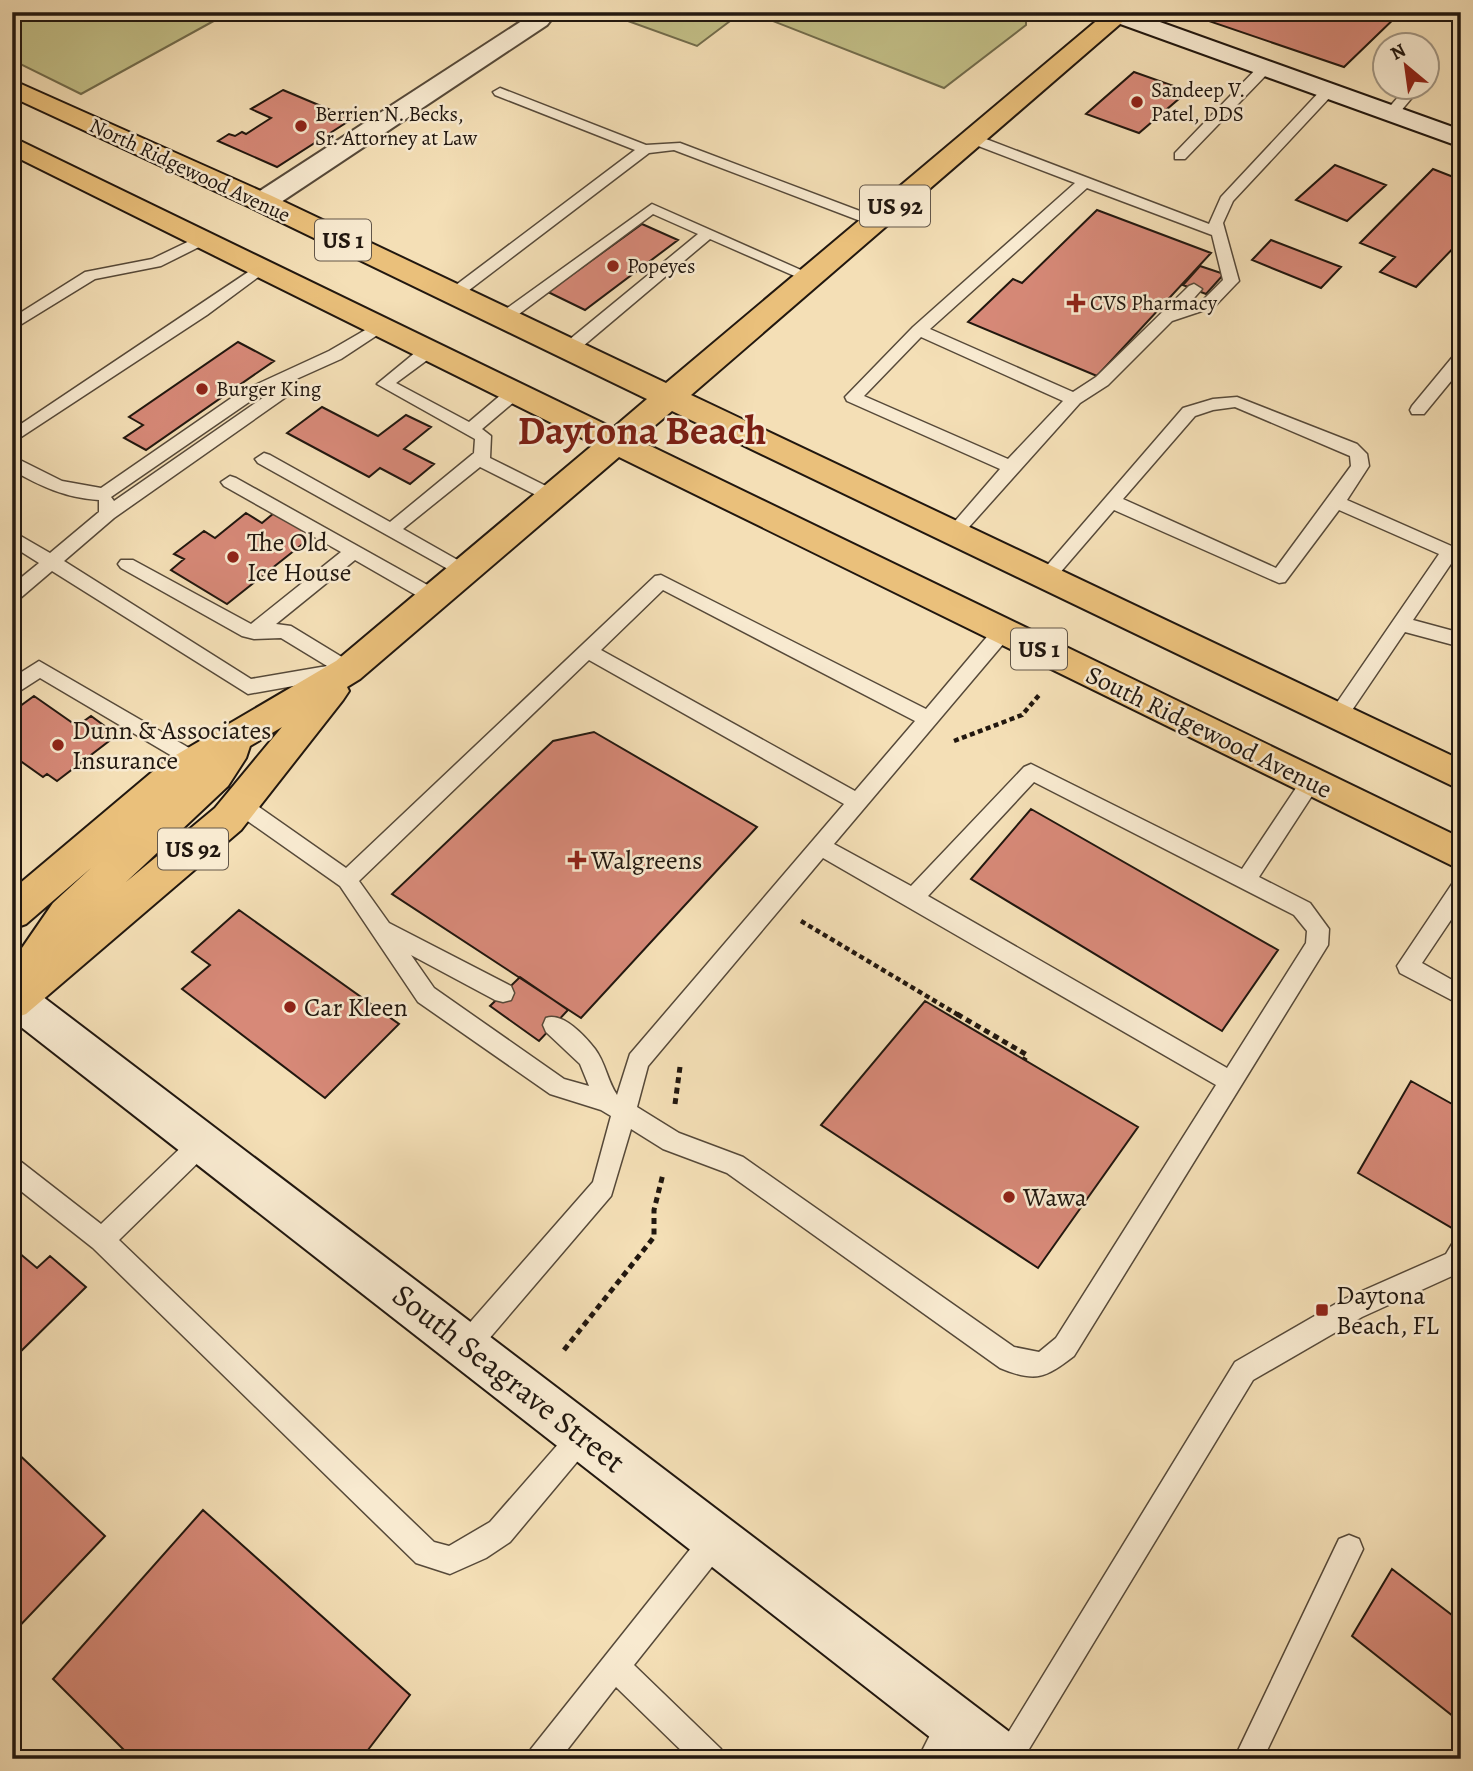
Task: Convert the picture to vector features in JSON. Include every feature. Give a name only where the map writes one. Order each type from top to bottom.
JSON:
[{"type":"main road","name":"US 92","points":[[12,913],[177,772],[348,670],[672,397],[1116,13]]},
{"type":"main road","name":"North Ridgewood Avenue","points":[[12,87],[262,202],[672,397]]},
{"type":"main road","name":"US 1","points":[[12,145],[618,443]]},
{"type":"main road","name":"US 1","points":[[672,397],[1461,776]]},
{"type":"main road","name":"South Ridgewood Avenue","points":[[618,443],[1461,855]]},
{"type":"main road","name":"US 92","points":[[14,1001],[228,819],[348,670]]},
{"type":"main road","points":[[14,1001],[36,957],[67,914],[215,776],[229,756],[238,736]]},
{"type":"street","points":[[1116,13],[1461,139]]},
{"type":"street","points":[[262,202],[539,20]]},
{"type":"street","name":"South Seagrave Street","points":[[14,1001],[717,1538],[942,1740],[1001,1759]]},
{"type":"lane","points":[[1180,156],[1264,69]]},
{"type":"lane","points":[[500,92],[645,149],[675,146],[876,222]]},
{"type":"lane","points":[[1166,318],[1208,304],[1231,281],[1216,223],[1226,200],[1327,92]]},
{"type":"lane","points":[[1390,115],[1401,102]]},
{"type":"lane","points":[[973,139],[1219,233]]},
{"type":"lane","points":[[454,293],[645,149]]},
{"type":"lane","points":[[1011,467],[853,397],[919,330],[1084,182]]},
{"type":"lane","points":[[505,317],[653,208],[811,278]]},
{"type":"lane","points":[[570,348],[708,233]]},
{"type":"lane","points":[[12,325],[90,275],[156,263],[202,240]]},
{"type":"lane","points":[[1212,270],[1225,257]]},
{"type":"lane","points":[[12,438],[201,312],[260,268]]},
{"type":"lane","points":[[955,532],[1074,399],[1102,382],[1194,289]]},
{"type":"lane","points":[[12,595],[108,514],[379,327]]},
{"type":"lane","points":[[919,330],[1074,399]]},
{"type":"lane","points":[[391,530],[483,455],[483,436],[386,384],[428,351]]},
{"type":"lane","points":[[12,462],[54,487],[82,494],[104,494],[246,396],[335,355]]},
{"type":"lane","points":[[1418,410],[1461,358]]},
{"type":"lane","points":[[470,429],[514,392]]},
{"type":"lane","points":[[1046,577],[1111,501],[1189,412],[1221,402],[1237,402],[1351,448],[1358,454],[1360,466],[1279,577],[1111,501]]},
{"type":"lane","points":[[264,458],[464,572]]},
{"type":"lane","points":[[478,458],[554,497]]},
{"type":"lane","points":[[230,482],[434,597]]},
{"type":"lane","points":[[104,494],[108,514]]},
{"type":"lane","points":[[1336,502],[1450,552],[1337,717]]},
{"type":"lane","points":[[12,537],[248,687],[348,670]]},
{"type":"lane","points":[[254,632],[353,552]]},
{"type":"lane","points":[[127,564],[254,632],[284,631],[348,670]]},
{"type":"lane","points":[[348,880],[661,581],[927,718]]},
{"type":"lane","points":[[1401,624],[1461,640]]},
{"type":"lane","points":[[467,1345],[603,1188],[616,1107],[638,1061],[1003,631]]},
{"type":"lane","points":[[588,651],[858,802]]},
{"type":"lane","points":[[12,689],[39,668],[196,761]]},
{"type":"lane","points":[[239,804],[348,880],[426,995],[558,1087],[616,1107],[671,1141],[735,1165],[1009,1359],[1042,1365],[1065,1347],[1317,944],[1318,929],[1302,909],[1031,772],[912,898]]},
{"type":"lane","points":[[1246,880],[1311,782]]},
{"type":"lane","points":[[820,846],[1231,1082]]},
{"type":"lane","points":[[1461,887],[1408,966],[1461,996]]},
{"type":"lane","points":[[380,928],[503,993]]},
{"type":"lane","points":[[554,1025],[587,1057],[616,1107]]},
{"type":"lane","points":[[102,1240],[202,1143]]},
{"type":"lane","points":[[12,1169],[102,1240],[426,1553],[450,1560],[500,1532],[583,1435]]},
{"type":"lane","points":[[1006,1759],[1244,1371],[1353,1308],[1455,1262],[1461,1252]]},
{"type":"lane","points":[[541,1759],[717,1538]]},
{"type":"lane","points":[[1248,1759],[1349,1549]]},
{"type":"lane","points":[[614,1666],[711,1759]]},
{"type":"path","points":[[947,744],[1022,715],[1040,694]]},
{"type":"path","points":[[846,860],[797,919],[1027,1055],[1024,1059]]},
{"type":"path","points":[[564,1350],[654,1237],[654,1210],[671,1141],[681,1057]]},
{"type":"shaded area","points":[[12,12],[230,12],[81,94],[12,60]]},
{"type":"shaded area","points":[[603,12],[742,12],[697,46]]},
{"type":"shaded area","points":[[750,12],[1025,12],[1026,25],[944,88]]},
{"type":"building","points":[[1199,12],[1401,12],[1380,32],[1372,32],[1372,40],[1344,67],[1194,16]]},
{"type":"building","name":"Sandeep V. Patel, DDS","points":[[1134,72],[1188,91],[1139,133],[1086,114]]},
{"type":"building","name":"Berrien N. Becks, Sr. Attorney at Law","points":[[283,90],[352,119],[277,167],[218,141],[229,134],[246,134],[271,118],[251,109]]},
{"type":"building","points":[[1335,165],[1386,185],[1347,221],[1296,200]]},
{"type":"building","points":[[1433,169],[1461,180],[1461,240],[1416,287],[1380,272],[1395,257],[1360,243]]},
{"type":"building","name":"CVS Pharmacy","points":[[1097,210],[1211,253],[1097,376],[968,322],[1013,279],[1022,283]]},
{"type":"building","name":"Popeyes","points":[[642,224],[678,240],[585,310],[548,292]]},
{"type":"building","points":[[1271,240],[1341,267],[1321,288],[1252,260]]},
{"type":"building","points":[[1200,266],[1224,274],[1206,294],[1183,285]]},
{"type":"building","name":"Burger King","points":[[238,342],[274,361],[146,450],[124,438],[143,425],[129,417]]},
{"type":"building","points":[[322,407],[378,436],[406,415],[431,427],[404,449],[434,464],[410,484],[380,468],[369,477],[287,433]]},
{"type":"building","points":[[1455,473],[1461,473],[1461,528],[1460,528]]},
{"type":"building","name":"The Old Ice House","points":[[246,513],[262,523],[274,513],[314,535],[227,604],[171,570],[184,559],[174,554],[204,531],[215,538]]},
{"type":"building","name":"Dunn & Associates Insurance","points":[[34,696],[77,726],[91,716],[117,735],[57,781],[47,774],[43,777],[12,755],[12,712]]},
{"type":"building","name":"Walgreens","points":[[594,732],[757,827],[581,1018],[392,894],[553,741]]},
{"type":"building","points":[[1031,809],[1278,950],[1222,1031],[971,879]]},
{"type":"building","name":"Car Kleen","points":[[239,910],[399,1024],[325,1098],[182,989],[210,965],[192,952]]},
{"type":"building","points":[[520,977],[568,1010],[539,1041],[490,1006]]},
{"type":"building","name":"Wawa","points":[[925,1001],[1138,1127],[1038,1268],[821,1125]]},
{"type":"building","points":[[1411,1081],[1461,1109],[1461,1211],[1452,1228],[1358,1173]]},
{"type":"building","points":[[12,1247],[37,1268],[50,1256],[86,1287],[12,1360]]},
{"type":"building","points":[[12,1448],[105,1536],[12,1634]]},
{"type":"building","points":[[203,1510],[410,1695],[361,1759],[133,1759],[53,1679]]},
{"type":"building","points":[[1392,1569],[1461,1622],[1461,1705],[1454,1717],[1352,1636]]},
{"type":"place","name":"Sandeep V. Patel, DDS","points":[[1137,102]]},
{"type":"place","name":"Berrien N. Becks, Sr. Attorney at Law","points":[[301,126]]},
{"type":"place","name":"Popeyes","points":[[613,266]]},
{"type":"place","name":"CVS Pharmacy","points":[[1076,303]]},
{"type":"place","name":"Burger King","points":[[202,389]]},
{"type":"place","name":"The Old Ice House","points":[[233,557]]},
{"type":"place","name":"Dunn & Associates Insurance","points":[[58,745]]},
{"type":"place","name":"Walgreens","points":[[577,860]]},
{"type":"place","name":"Car Kleen","points":[[290,1007]]},
{"type":"place","name":"Wawa","points":[[1009,1197]]},
{"type":"place","name":"Daytona Beach, FL","points":[[1322,1310]]},
{"type":"district","name":"Daytona Beach","points":[[642,430]]}]
